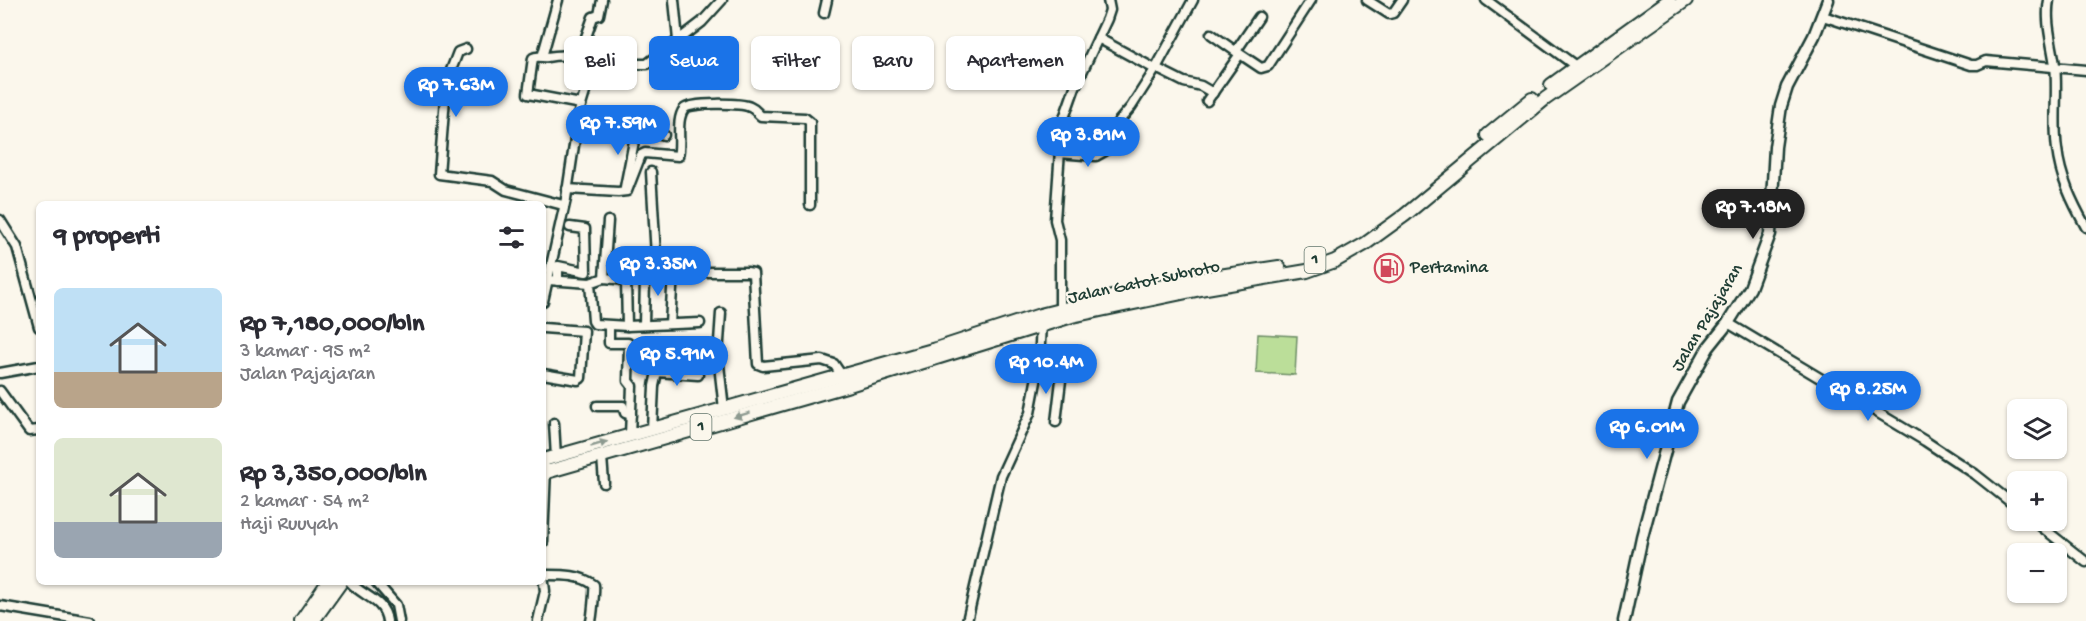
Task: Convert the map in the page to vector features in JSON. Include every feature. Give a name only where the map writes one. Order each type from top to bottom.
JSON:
[{"type":"highway","name":"Jalan Gatot Subroto","points":[[1579,71],[1670,0]]},
{"type":"highway","name":"Jalan Gatot Subroto","points":[[547,464],[602,457],[1060,315],[1107,297],[1206,278],[1306,263],[1334,254],[1402,212],[1497,133],[1518,110],[1686,0]]},
{"type":"highway","name":"Jalan Gatot Subroto","points":[[547,464],[630,435],[724,409],[844,381]]},
{"type":"highway","points":[[301,621],[326,585]]},
{"type":"highway","points":[[313,621],[339,585]]},
{"type":"main road","name":"Jalan Pajajaran","points":[[1624,621],[1642,537],[1678,402],[1708,348],[1728,323],[1750,288],[1770,234],[1775,147],[1781,106],[1787,87],[1823,16],[1828,0]]},
{"type":"street","points":[[542,57],[558,0]]},
{"type":"street","points":[[586,36],[593,17],[599,15],[602,0]]},
{"type":"street","points":[[674,0],[678,36]]},
{"type":"street","points":[[683,36],[702,22],[722,0]]},
{"type":"street","points":[[824,13],[827,0]]},
{"type":"street","points":[[1060,315],[1060,240],[1054,220],[1059,153],[1068,105],[1109,14],[1108,0]]},
{"type":"street","points":[[1059,153],[1096,156],[1103,154],[1113,128],[1131,107],[1156,68],[1193,0]]},
{"type":"street","points":[[1211,34],[1262,68],[1267,67],[1311,0]]},
{"type":"street","points":[[1366,0],[1389,14],[1393,13],[1402,0]]},
{"type":"street","points":[[1486,0],[1579,71]]},
{"type":"street","points":[[2049,0],[2048,16],[2055,66],[2058,159],[2066,188],[2086,227]]},
{"type":"street","points":[[1098,38],[1184,82],[1201,86],[1210,97],[1259,16]]},
{"type":"street","points":[[1823,16],[1971,65],[1986,61],[2086,70]]},
{"type":"street","points":[[466,49],[458,52],[448,78],[439,174],[492,181],[506,190],[564,205]]},
{"type":"street","points":[[564,55],[555,54],[533,58],[528,94],[581,104]]},
{"type":"street","points":[[546,288],[564,205],[578,118],[585,90]]},
{"type":"street","points":[[567,189],[625,191],[629,189],[641,154],[678,156],[681,116],[689,106],[741,105],[754,109],[761,116],[805,118],[810,122],[810,205]]},
{"type":"street","points":[[578,118],[646,126],[650,131],[664,135]]},
{"type":"street","points":[[625,191],[637,126]]},
{"type":"street","points":[[651,172],[656,256],[665,270],[753,273],[759,366],[822,360],[834,364],[844,381]]},
{"type":"street","points":[[0,220],[11,241],[17,247],[36,316]]},
{"type":"street","points":[[604,275],[608,221]]},
{"type":"street","points":[[570,228],[585,229],[586,272]]},
{"type":"street","points":[[0,241],[11,241]]},
{"type":"street","points":[[558,281],[558,266],[626,280],[627,326]]},
{"type":"street","points":[[669,324],[673,272]]},
{"type":"street","points":[[548,280],[590,284],[604,275]]},
{"type":"street","points":[[644,325],[645,279]]},
{"type":"street","points":[[590,284],[594,323],[609,326],[700,323]]},
{"type":"street","points":[[721,313],[718,356],[724,409]]},
{"type":"street","points":[[967,621],[1001,476],[1027,423],[1039,366],[1041,320]]},
{"type":"street","points":[[1728,323],[1925,441],[1975,474],[2007,499]]},
{"type":"street","points":[[609,326],[609,343],[629,345],[628,382],[632,385],[630,435]]},
{"type":"street","points":[[546,328],[584,331],[581,378],[578,380],[546,375]]},
{"type":"street","points":[[652,429],[653,400],[660,356],[662,353],[703,351]]},
{"type":"street","points":[[1039,366],[1062,372],[1056,422]]},
{"type":"street","points":[[0,373],[36,367]]},
{"type":"street","points":[[657,372],[698,375]]},
{"type":"street","points":[[0,391],[29,430],[36,430]]},
{"type":"street","points":[[597,406],[623,405],[625,412],[631,415]]},
{"type":"street","points":[[546,484],[554,423]]},
{"type":"street","points":[[602,457],[604,483]]},
{"type":"street","points":[[2047,531],[2086,562]]},
{"type":"street","points":[[546,575],[575,577],[588,580],[594,585],[591,621]]},
{"type":"street","points":[[353,585],[377,601],[385,612],[387,621]]},
{"type":"street","points":[[364,593],[372,585]]},
{"type":"street","points":[[378,585],[396,605],[399,621]]},
{"type":"street","points":[[538,621],[544,585]]},
{"type":"street","points":[[0,606],[90,621]]},
{"type":"green space","points":[[1258,334],[1297,336],[1295,375],[1256,373]]},
{"type":"place","name":"Pertamina","points":[[1389,268]]}]
